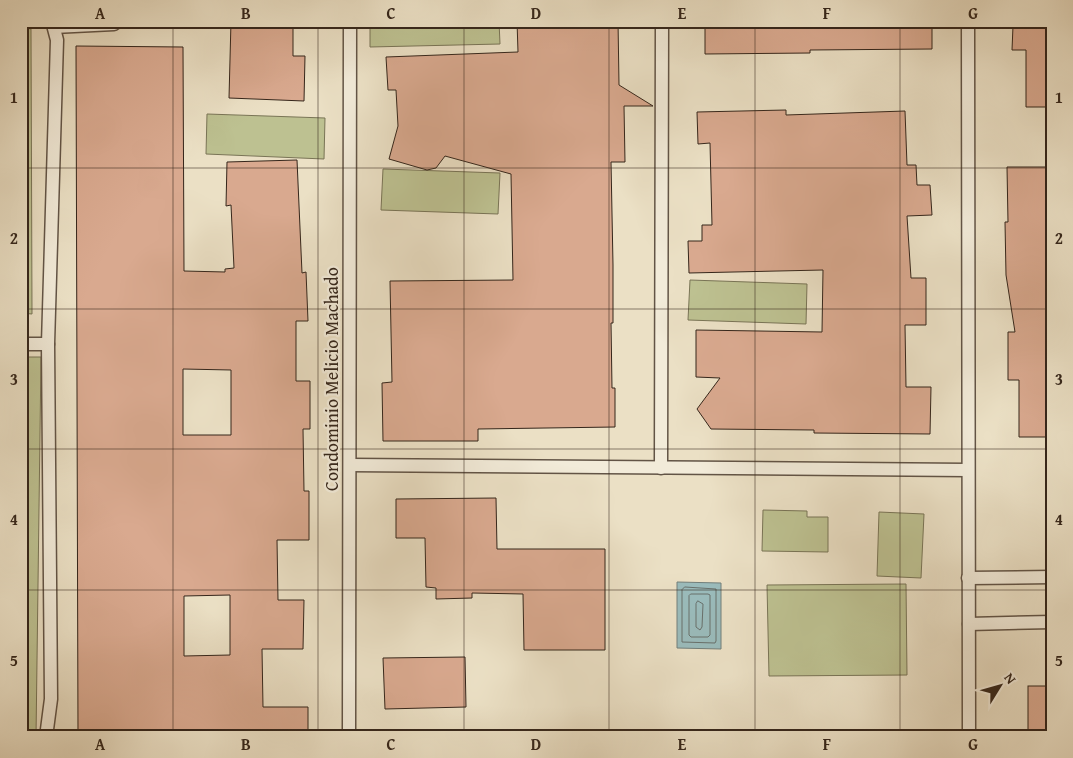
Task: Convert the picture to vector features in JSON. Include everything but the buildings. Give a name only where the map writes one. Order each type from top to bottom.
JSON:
[{"type":"lane","points":[[46,737],[51,699],[48,344],[57,40],[53,24],[114,24],[117,21]]},
{"type":"lane","name":"Condominio Melicio Machado","points":[[349,737],[350,21]]},
{"type":"lane","points":[[660,468],[662,21]]},
{"type":"lane","points":[[968,21],[968,737]]},
{"type":"lane","points":[[21,344],[48,344]]},
{"type":"lane","points":[[350,465],[968,470]]},
{"type":"lane","points":[[968,578],[1052,577]]},
{"type":"lane","points":[[969,624],[1052,622]]},
{"type":"green space","points":[[370,21],[499,21],[500,44],[370,47]]},
{"type":"green space","points":[[21,27],[31,29],[32,314],[21,313]]},
{"type":"green space","points":[[207,114],[325,118],[324,159],[206,154]]},
{"type":"green space","points":[[383,169],[500,173],[498,214],[381,210]]},
{"type":"green space","points":[[690,280],[807,284],[806,324],[688,320]]},
{"type":"green space","points":[[21,357],[41,357],[36,737],[21,737]]},
{"type":"green space","points":[[763,510],[807,511],[807,517],[828,517],[828,552],[762,551]]},
{"type":"green space","points":[[879,512],[924,514],[921,578],[877,576]]},
{"type":"green space","points":[[906,584],[907,675],[769,676],[767,585]]},
{"type":"water","points":[[677,582],[721,583],[721,649],[677,648]]}]
